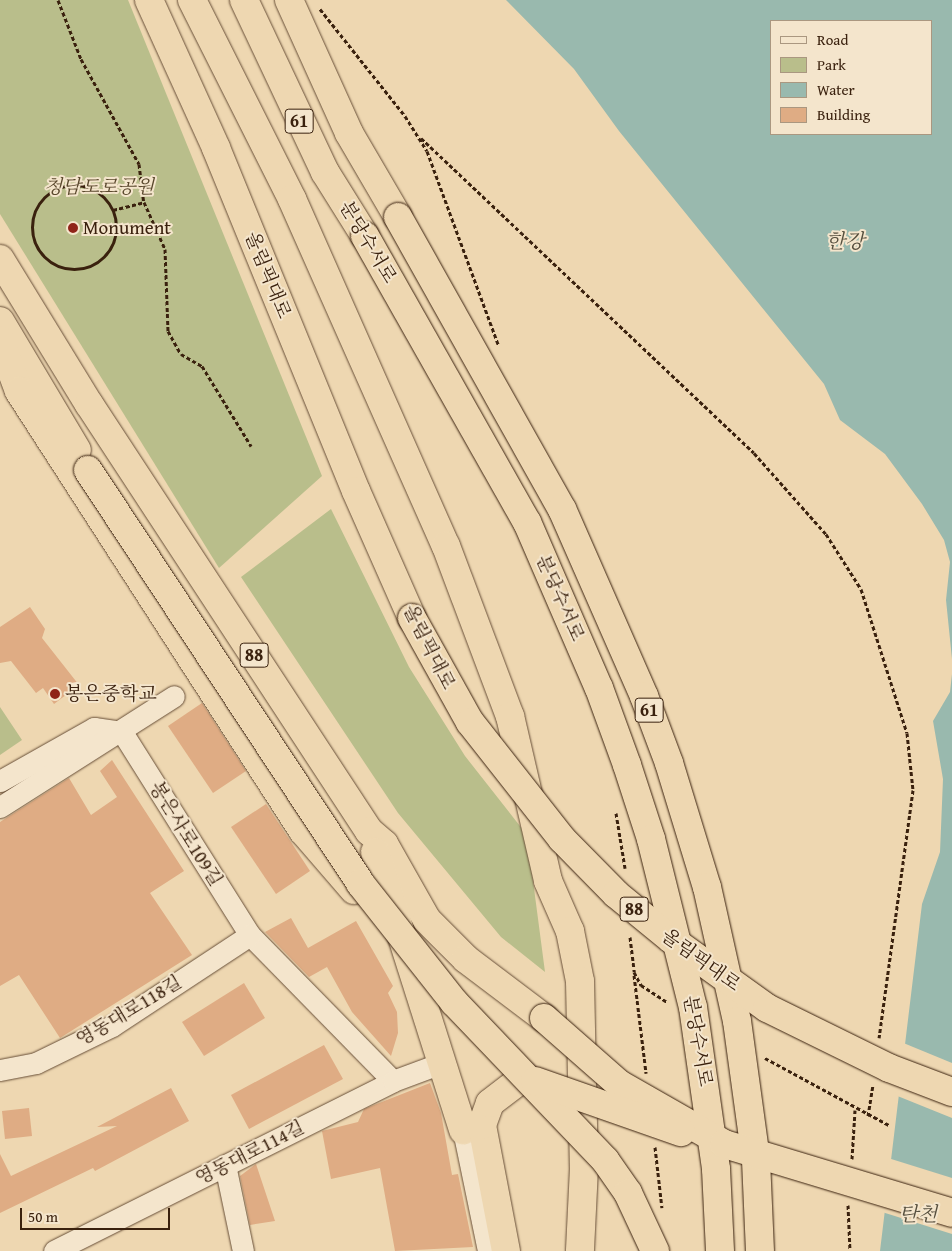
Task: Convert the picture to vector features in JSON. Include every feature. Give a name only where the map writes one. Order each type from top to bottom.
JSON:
[{"type":"highway","name":"올림픽대로","points":[[149,0],[216,148],[356,491],[412,618],[470,722],[562,839],[616,894],[671,939],[767,1008],[889,1068],[952,1092]]},
{"type":"highway","points":[[192,0],[292,200],[446,546],[510,716],[548,881],[570,930],[580,981],[584,1168],[580,1251]]},
{"type":"highway","name":"분당수서로","points":[[244,0],[325,172],[527,522],[599,688],[651,839],[692,1007],[714,1150],[720,1251]]},
{"type":"highway","name":"분당수서로","points":[[289,0],[349,133],[562,509],[644,696],[688,820],[724,953],[747,1082],[760,1251]]},
{"type":"highway","name":"88","points":[[0,259],[89,404],[369,831],[384,844],[427,920],[466,959],[544,1018],[619,1084],[724,1144],[952,1213]]},
{"type":"highway","points":[[0,321],[88,470],[360,883],[454,1002],[605,1160],[628,1192],[655,1251]]},
{"type":"highway","points":[[0,340],[19,391],[303,831],[406,950]]},
{"type":"highway","points":[[369,831],[406,950],[444,1062],[463,1130]]},
{"type":"highway","points":[[506,1251],[482,1125],[490,1102],[524,1077],[663,1127],[724,1144]]},
{"type":"highway","points":[[584,1168],[594,1213],[595,1251]]},
{"type":"street","points":[[0,807],[122,732],[174,696]]},
{"type":"street","points":[[0,781],[94,728],[122,732]]},
{"type":"street","name":"봉은사로109길","points":[[122,732],[250,935]]},
{"type":"street","points":[[250,935],[393,1081]]},
{"type":"street","name":"영동대로118길","points":[[0,1070],[36,1063],[112,1026],[250,935]]},
{"type":"street","name":"영동대로114길","points":[[54,1251],[393,1081],[444,1062]]},
{"type":"street","points":[[463,1130],[488,1251]]},
{"type":"street","points":[[225,1165],[243,1251]]},
{"type":"path","points":[[58,0],[81,59],[138,164],[144,202],[166,249],[168,331],[181,354],[202,366],[251,446]]},
{"type":"path","points":[[418,136],[754,453],[826,534],[861,589],[907,733],[913,790],[878,1047]]},
{"type":"path","points":[[80,185],[100,194],[113,210],[116,224],[110,250],[89,267],[75,270],[55,265],[39,252],[33,239],[34,211],[53,190],[80,185]]},
{"type":"path","points":[[113,210],[144,202]]},
{"type":"path","points":[[868,1116],[874,1076]]},
{"type":"path","points":[[855,1110],[889,1125]]},
{"type":"green space","name":"청담도로공원","points":[[0,0],[128,0],[322,476],[219,568],[0,214]]},
{"type":"green space","points":[[331,509],[409,667],[465,756],[527,835],[545,972],[501,937],[398,813],[241,577]]},
{"type":"green space","points":[[0,707],[22,740],[0,755]]},
{"type":"water","name":"한강","points":[[506,0],[952,0],[952,659],[946,600],[950,562],[944,540],[922,504],[885,454],[840,420],[824,384],[619,131],[574,69]]},
{"type":"water","name":"탄천","points":[[952,674],[952,1251],[880,1251],[922,904],[940,852],[943,779],[933,721],[950,692]]},
{"type":"pier","points":[[901,1042],[952,1063],[952,1118],[895,1095]]},
{"type":"pier","points":[[888,1158],[952,1178],[952,1234],[882,1212]]},
{"type":"building","points":[[30,607],[45,629],[42,638],[79,685],[54,704],[43,688],[36,693],[11,661],[0,663],[0,627]]},
{"type":"building","points":[[202,703],[246,771],[213,793],[168,726]]},
{"type":"building","points":[[112,760],[184,871],[150,893],[192,955],[60,1038],[19,975],[0,986],[0,822],[69,778],[91,815],[117,797],[100,771]]},
{"type":"building","points":[[266,804],[310,871],[276,894],[231,827]]},
{"type":"building","points":[[291,918],[308,948],[356,921],[393,986],[388,993],[397,1012],[398,1033],[391,1056],[352,1012],[327,967],[309,977],[265,932]]},
{"type":"building","points":[[244,983],[265,1018],[204,1056],[182,1022]]},
{"type":"building","points":[[324,1045],[343,1079],[249,1129],[231,1095]]},
{"type":"building","points":[[430,1083],[441,1113],[452,1175],[458,1174],[473,1247],[395,1251],[380,1168],[331,1179],[322,1131],[358,1122],[364,1109]]},
{"type":"building","points":[[171,1088],[189,1121],[95,1171],[93,1168],[0,1213],[0,1154],[11,1176],[117,1126],[97,1127]]},
{"type":"building","points":[[29,1108],[32,1136],[5,1139],[2,1111]]},
{"type":"building","points":[[256,1164],[275,1221],[250,1225],[240,1176]]},
{"type":"place","name":"Monument","points":[[73,228]]},
{"type":"place","name":"봉은중학교","points":[[55,694]]}]
